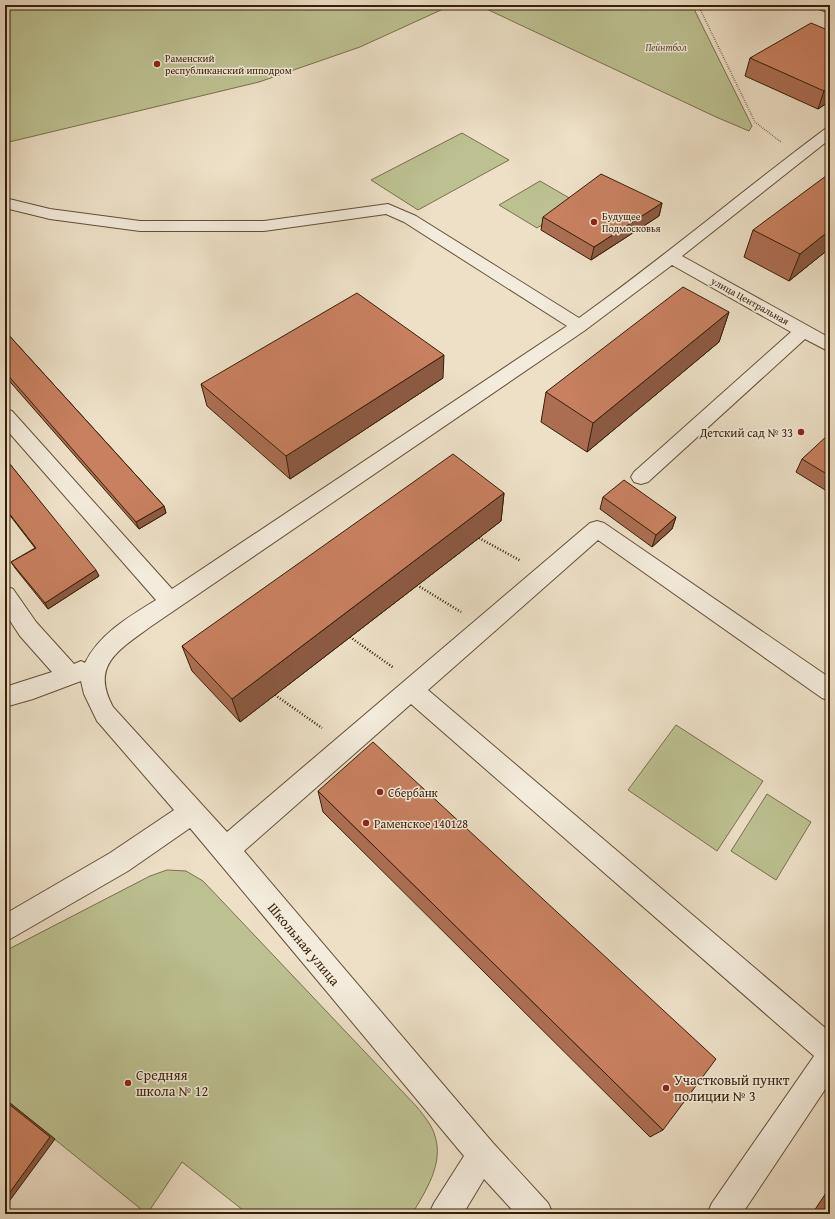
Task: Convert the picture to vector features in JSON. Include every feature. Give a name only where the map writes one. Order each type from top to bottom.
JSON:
[{"type":"street","points":[[820,5],[830,9]]},
{"type":"street","points":[[5,697],[33,689],[96,665],[106,650],[171,602],[579,326],[671,257],[798,155],[830,132]]},
{"type":"street","points":[[5,203],[50,214],[140,226],[264,226],[388,210],[410,218],[579,326]]},
{"type":"street","name":"улица Центральная","points":[[671,257],[804,331],[828,341]]},
{"type":"street","points":[[641,477],[804,331]]},
{"type":"street","points":[[5,416],[171,602]]},
{"type":"street","points":[[226,850],[597,529],[830,692]]},
{"type":"street","points":[[5,595],[28,629],[70,675]]},
{"type":"street","name":"Школьная улица","points":[[96,665],[92,672],[93,688],[96,700],[105,714],[226,850],[482,1154],[537,1214]]},
{"type":"street","points":[[411,690],[830,1051]]},
{"type":"street","points":[[5,929],[119,862],[193,812]]},
{"type":"street","points":[[723,1214],[830,1057]]},
{"type":"street","points":[[445,1214],[482,1154]]},
{"type":"path","points":[[698,5],[755,122],[798,155]]},
{"type":"path","points":[[479,538],[528,565]]},
{"type":"path","points":[[417,586],[462,613]]},
{"type":"path","points":[[350,638],[396,669]]},
{"type":"path","points":[[275,695],[326,730]]},
{"type":"green space","name":"Раменский республиканский ипподром","points":[[5,5],[452,5],[360,47],[259,82],[5,143]]},
{"type":"green space","name":"Пейнтбол","points":[[478,5],[692,5],[752,126],[749,131],[716,117]]},
{"type":"green space","points":[[462,133],[509,160],[418,210],[371,180]]},
{"type":"green space","points":[[540,181],[578,203],[537,228],[499,205]]},
{"type":"green space","points":[[676,725],[763,781],[717,851],[628,790]]},
{"type":"green space","points":[[767,794],[811,822],[776,880],[731,851]]},
{"type":"green space","points":[[167,870],[186,871],[203,881],[417,1107],[428,1121],[435,1136],[437,1157],[432,1177],[412,1214],[248,1214],[182,1162],[147,1214],[5,1099],[5,951],[150,876]]},
{"type":"building","points":[[811,23],[830,31],[830,87],[824,91],[750,58]]},
{"type":"building","points":[[830,173],[830,230],[800,254],[753,230]]},
{"type":"building","name":"Будущее Подмосковья","points":[[601,174],[662,203],[594,247],[543,217]]},
{"type":"building","points":[[683,287],[729,312],[593,423],[546,392]]},
{"type":"building","points":[[357,293],[444,355],[286,456],[201,384]]},
{"type":"building","points":[[5,331],[164,506],[136,522],[5,372]]},
{"type":"building","points":[[829,434],[830,435],[830,476],[802,459]]},
{"type":"building","points":[[453,454],[504,493],[232,699],[182,646]]},
{"type":"building","points":[[5,458],[96,570],[45,603],[11,562],[36,548],[5,508]]},
{"type":"building","points":[[624,480],[676,517],[656,535],[603,497]]},
{"type":"building","points":[[373,742],[716,1059],[663,1130],[318,791]]},
{"type":"building","points":[[5,1101],[50,1137],[5,1199]]},
{"type":"place","name":"Раменский республиканский ипподром","points":[[157,64]]},
{"type":"place","name":"Будущее Подмосковья","points":[[594,222]]},
{"type":"place","name":"Детский сад № 33","points":[[801,432]]},
{"type":"place","name":"Сбербанк","points":[[380,792]]},
{"type":"place","name":"Раменское 140128","points":[[366,823]]},
{"type":"place","name":"Средняя школа № 12","points":[[128,1083]]},
{"type":"place","name":"Участковый пункт полиции № 3","points":[[666,1088]]}]
